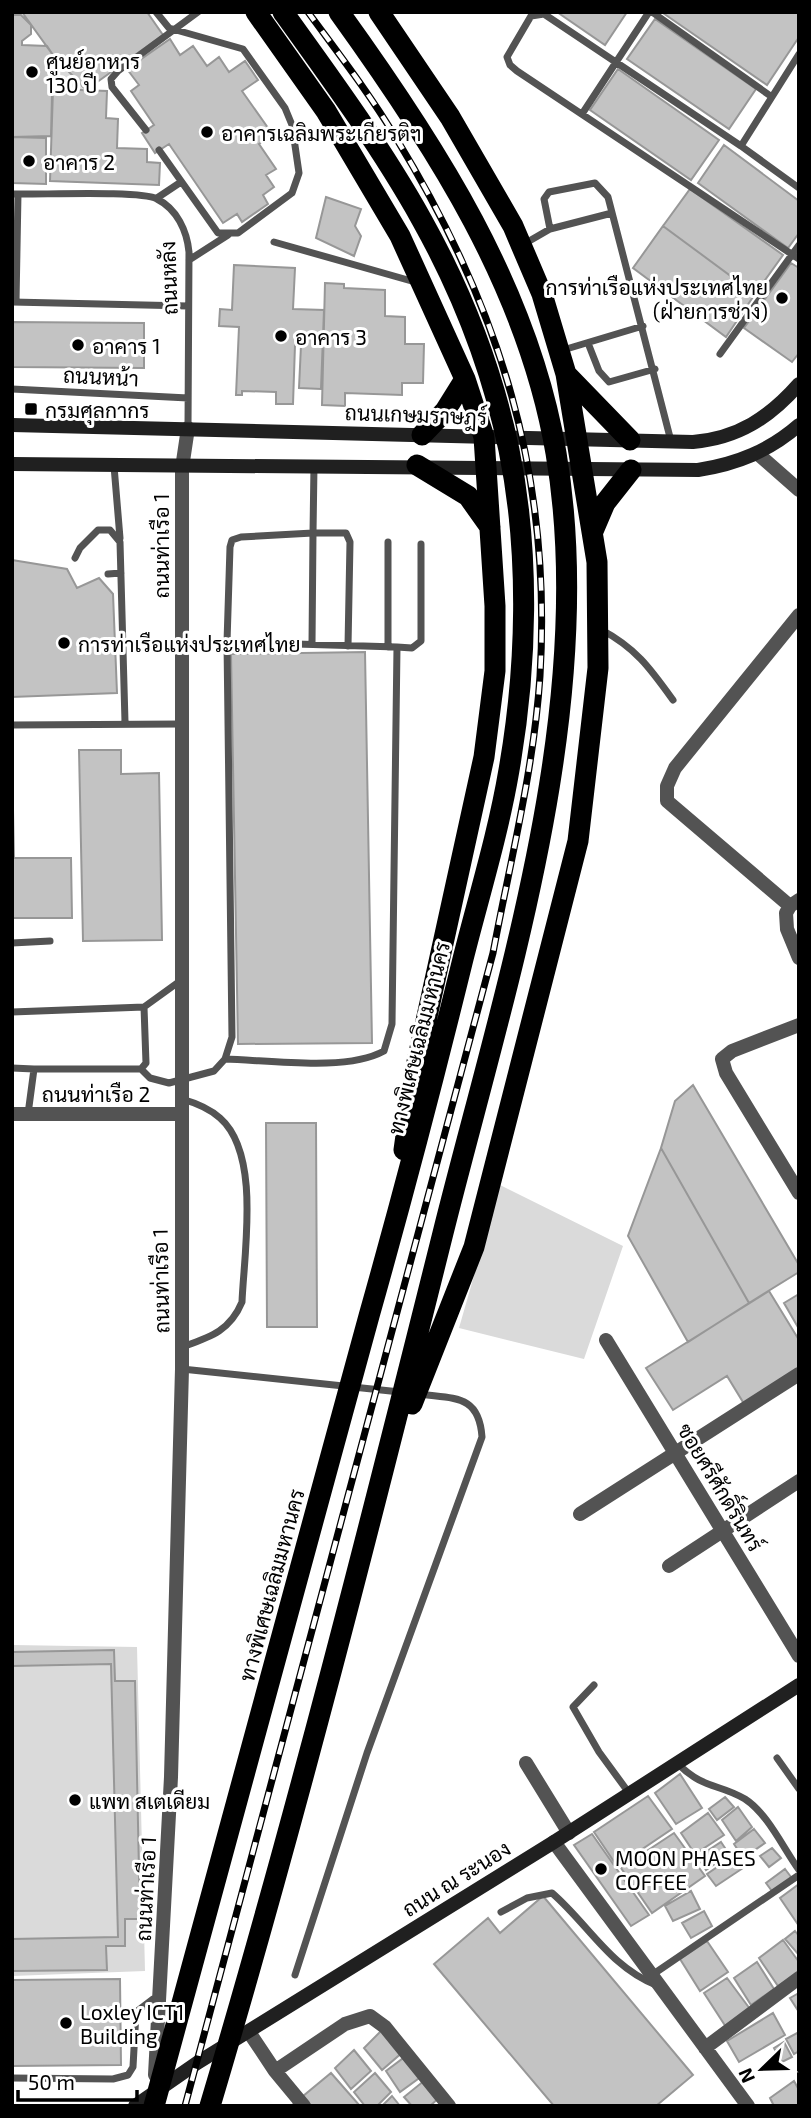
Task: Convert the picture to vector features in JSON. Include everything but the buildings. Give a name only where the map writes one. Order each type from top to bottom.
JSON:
[{"type":"highway","points":[[256,12],[326,111],[400,236],[465,379],[484,437],[491,529],[495,671],[484,757],[469,839],[415,1072],[391,1235]]},
{"type":"highway","name":"ทางพิเศษเฉลิมมหานคร","points":[[154,2100],[391,1235],[509,773],[521,681],[522,584],[518,518],[510,455],[479,336],[452,274],[394,170],[283,12]]},
{"type":"highway","points":[[212,2101],[240,2012],[380,1484],[525,903],[548,791],[561,696],[566,592],[556,452],[520,325],[494,261],[460,195],[421,130],[339,12]]},
{"type":"highway","points":[[379,12],[450,117],[522,246],[542,294],[566,374],[583,468],[597,562],[598,628],[598,667],[578,841],[474,1247],[380,1484]]},
{"type":"highway","points":[[566,374],[630,440]]},
{"type":"highway","points":[[422,435],[446,411],[465,379]]},
{"type":"highway","points":[[417,465],[468,496],[491,529]]},
{"type":"highway","points":[[593,531],[605,503],[631,470]]},
{"type":"street","name":"ถนนเกษมราษฎร์","points":[[12,425],[671,442],[714,440],[739,433],[777,408],[799,384]]},
{"type":"street","points":[[12,464],[182,468],[417,465],[698,470],[720,467],[758,454],[799,425]]},
{"type":"street","name":"ถนนท่าเรือ 1","points":[[154,2100],[176,1641],[182,1369],[182,468],[188,428]]},
{"type":"street","points":[[758,454],[799,491]]},
{"type":"street","points":[[799,615],[676,768],[667,786],[667,801],[794,903],[786,913],[787,929],[799,958]]},
{"type":"street","points":[[799,1025],[732,1051],[722,1059],[726,1073],[799,1193]]},
{"type":"street","name":"ถนนท่าเรือ 2","points":[[12,1114],[180,1114]]},
{"type":"street","name":"ซอยศรีศักดิ์รินทร์","points":[[606,1340],[799,1656]]},
{"type":"street","points":[[580,1514],[799,1374]]},
{"type":"street","points":[[669,1566],[799,1481]]},
{"type":"street","name":"ถนน ณ ระนอง","points":[[135,2106],[154,2100],[249,2032],[798,1687]]},
{"type":"street","points":[[526,1763],[569,1833]]},
{"type":"street","points":[[554,1842],[748,2106]]},
{"type":"street","points":[[705,2048],[799,1978]]},
{"type":"street","points":[[275,2071],[345,2024],[370,2016],[385,2027],[449,2106]]},
{"type":"street","points":[[249,2032],[275,2071],[304,2106]]},
{"type":"lane","points":[[156,12],[169,28],[243,49],[285,108],[292,125],[299,173],[292,193],[238,233],[228,235],[189,260]]},
{"type":"lane","points":[[146,131],[112,87],[111,79],[198,12]]},
{"type":"lane","points":[[582,114],[615,61],[651,12],[772,97]]},
{"type":"lane","points":[[795,256],[510,65],[508,57],[531,16],[544,14],[799,188]]},
{"type":"lane","points":[[741,146],[799,54]]},
{"type":"lane","points":[[159,150],[211,226],[218,233],[228,235]]},
{"type":"lane","points":[[181,182],[157,198],[147,195],[15,194],[14,302],[188,306]]},
{"type":"lane","points":[[550,229],[544,199],[549,192],[595,183],[608,197],[655,369],[671,442]]},
{"type":"lane","name":"ถนนหลัง","points":[[157,198],[174,211],[187,237],[188,428]]},
{"type":"lane","points":[[522,246],[550,229],[612,212]]},
{"type":"lane","points":[[274,242],[422,284]]},
{"type":"lane","points":[[720,354],[795,256],[799,245]]},
{"type":"lane","points":[[559,351],[643,326]]},
{"type":"lane","points":[[588,343],[599,372],[609,382],[655,369]]},
{"type":"lane","name":"ถนนหน้า","points":[[12,389],[188,398]]},
{"type":"lane","points":[[114,466],[120,542],[124,722]]},
{"type":"lane","points":[[312,644],[314,466]]},
{"type":"lane","points":[[75,558],[79,548],[98,530],[110,530],[120,542]]},
{"type":"lane","points":[[12,1068],[105,1071],[141,1069],[150,1077],[169,1083],[214,1071],[225,1059],[232,1037],[227,642],[232,540],[346,533],[349,537],[348,646]]},
{"type":"lane","points":[[388,542],[388,647]]},
{"type":"lane","points":[[227,642],[412,648],[421,641],[421,544]]},
{"type":"lane","points":[[108,573],[121,573]]},
{"type":"lane","points":[[598,628],[626,643],[644,661],[673,700]]},
{"type":"lane","points":[[225,1059],[337,1061],[370,1058],[384,1051],[392,1024],[397,647]]},
{"type":"lane","points":[[12,725],[124,722],[181,724]]},
{"type":"lane","points":[[12,943],[50,941]]},
{"type":"lane","points":[[12,1012],[144,1007],[180,981]]},
{"type":"lane","points":[[141,1069],[146,1063],[144,1007]]},
{"type":"lane","points":[[27,1114],[34,1069]]},
{"type":"lane","points":[[180,1098],[205,1107],[222,1119],[239,1143],[246,1184],[242,1302],[236,1316],[219,1334],[182,1347]]},
{"type":"lane","points":[[182,1369],[463,1400],[475,1408],[481,1420],[482,1437],[367,1754],[295,1975]]},
{"type":"lane","points":[[594,1685],[573,1707],[599,1752],[630,1794]]},
{"type":"lane","points":[[777,1758],[799,1788]]},
{"type":"lane","points":[[501,1912],[527,1898],[552,1893],[615,1962],[633,1976],[656,1981],[723,1924],[799,1872],[757,1810],[744,1799],[703,1784],[677,1763]]},
{"type":"lane","points":[[12,2078],[113,2079],[128,2075],[133,2067],[136,2012],[153,1999],[160,1998]]},
{"type":"shaded area","points":[[53,55],[86,90],[53,89]]},
{"type":"shaded area","points":[[500,1185],[623,1246],[584,1359],[459,1328]]},
{"type":"shaded area","name":"แพท สเตเดียม","points":[[12,1645],[137,1647],[145,1971],[12,1976]]},
{"type":"railway","points":[[185,2106],[493,953],[533,746],[540,676],[542,602],[537,531],[527,462],[512,395],[490,330],[464,266],[433,202],[365,90],[308,12]]},
{"type":"place","name":"ศูนย์อาหาร 130 ปี","points":[[32,72]]},
{"type":"place","name":"อาคารเฉลิมพระเกียรติฯ","points":[[207,132]]},
{"type":"place","name":"อาคาร 2","points":[[29,161]]},
{"type":"place","name":"การท่าเรือแห่งประเทศไทย (ฝ่ายการช่าง)","points":[[782,298]]},
{"type":"place","name":"อาคาร 3","points":[[281,336]]},
{"type":"place","name":"อาคาร 1","points":[[78,345]]},
{"type":"place","name":"กรมศุลกากร","points":[[31,409]]},
{"type":"place","name":"การท่าเรือแห่งประเทศไทย","points":[[64,643]]},
{"type":"place","name":"แพท สเตเดียม","points":[[75,1800]]},
{"type":"place","name":"MOON PHASES COFFEE","points":[[601,1869]]},
{"type":"place","name":"Loxley ICT1 Building","points":[[66,2023]]}]
